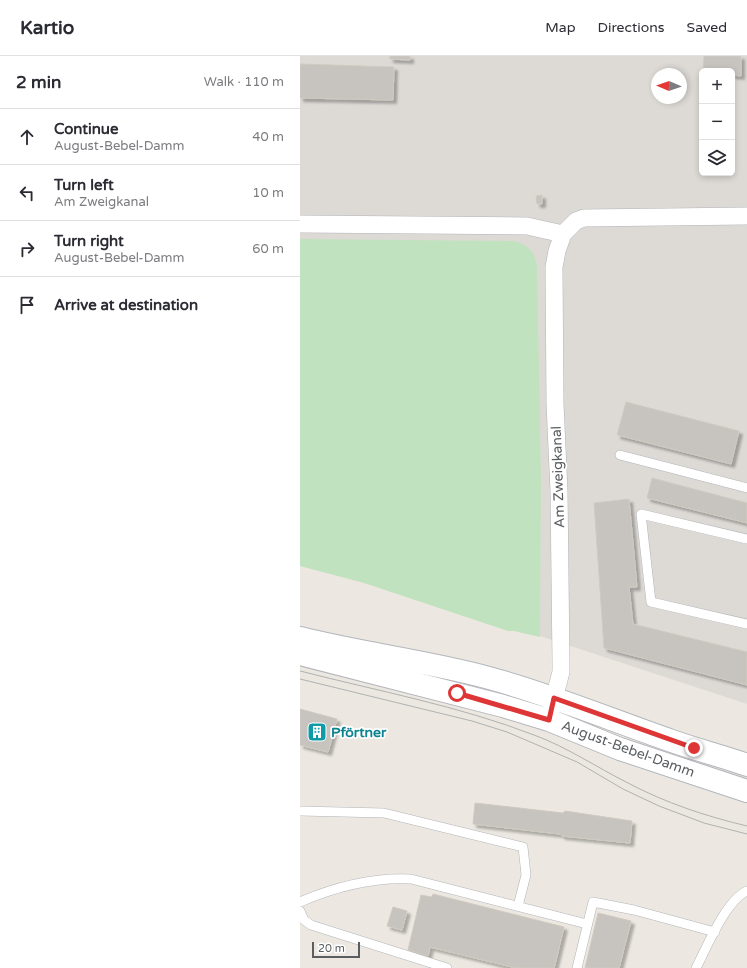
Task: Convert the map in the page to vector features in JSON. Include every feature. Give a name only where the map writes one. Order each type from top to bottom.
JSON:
[{"type":"main road","name":"August-Bebel-Damm","points":[[300,638],[346,649],[460,671],[554,698],[673,742],[747,765]]},
{"type":"main road","name":"August-Bebel-Damm","points":[[300,654],[480,699],[549,720],[620,749],[747,791]]},
{"type":"street","name":"Am Zweigkanal","points":[[549,720],[561,672],[559,491],[555,404],[554,267],[557,251],[563,234],[576,221],[584,218],[747,216]]},
{"type":"street","points":[[300,224],[527,226],[563,234]]},
{"type":"lane","points":[[620,456],[747,488]]},
{"type":"lane","points":[[747,539],[641,514],[650,602],[747,624]]},
{"type":"lane","points":[[300,811],[384,813],[524,848],[526,875],[518,906]]},
{"type":"lane","points":[[300,902],[345,886],[364,882],[403,879],[419,880],[587,924]]},
{"type":"lane","points":[[696,968],[731,904],[739,895],[747,891]]},
{"type":"lane","points":[[577,968],[593,902],[634,910],[715,932]]},
{"type":"lane","points":[[300,911],[304,920],[311,925],[447,968]]},
{"type":"shaded area","points":[[300,56],[747,56],[747,704],[397,589],[300,566]]},
{"type":"green space","points":[[300,239],[515,241],[527,247],[533,253],[537,266],[541,479],[540,637],[508,631],[364,583],[300,566]]},
{"type":"building","points":[[390,56],[410,56],[410,60],[390,59]]},
{"type":"building","points":[[704,56],[741,56],[741,76],[735,75],[735,68],[703,68]]},
{"type":"building","points":[[300,64],[394,67],[393,100],[300,98]]},
{"type":"building","points":[[542,195],[542,204],[537,204],[536,196]]},
{"type":"building","points":[[626,402],[739,431],[731,464],[617,435]]},
{"type":"building","points":[[652,478],[747,503],[747,523],[647,498]]},
{"type":"building","points":[[629,499],[637,587],[629,587],[633,624],[747,652],[747,685],[604,648],[594,503]]},
{"type":"building","name":"Pförtner","points":[[300,709],[337,719],[328,752],[300,745]]},
{"type":"building","points":[[475,803],[563,813],[565,811],[632,821],[630,843],[562,836],[560,834],[473,824]]},
{"type":"building","points":[[433,894],[564,927],[554,968],[516,968],[430,947],[428,956],[408,950],[421,895],[432,897]]},
{"type":"building","points":[[393,907],[407,911],[402,930],[387,926]]},
{"type":"building","points":[[598,913],[631,921],[619,968],[585,968]]},
{"type":"tram line","points":[[300,671],[448,707],[506,725],[558,745],[616,777],[671,803],[716,818],[747,826]]},
{"type":"tram line","points":[[300,679],[472,721],[507,732],[577,762],[623,789],[659,806],[704,823],[747,834]]},
{"type":"place","name":"Pförtner","points":[[317,732]]},
{"type":"route","points":[[457,693],[549,720],[554,698],[673,742],[694,748]]}]
